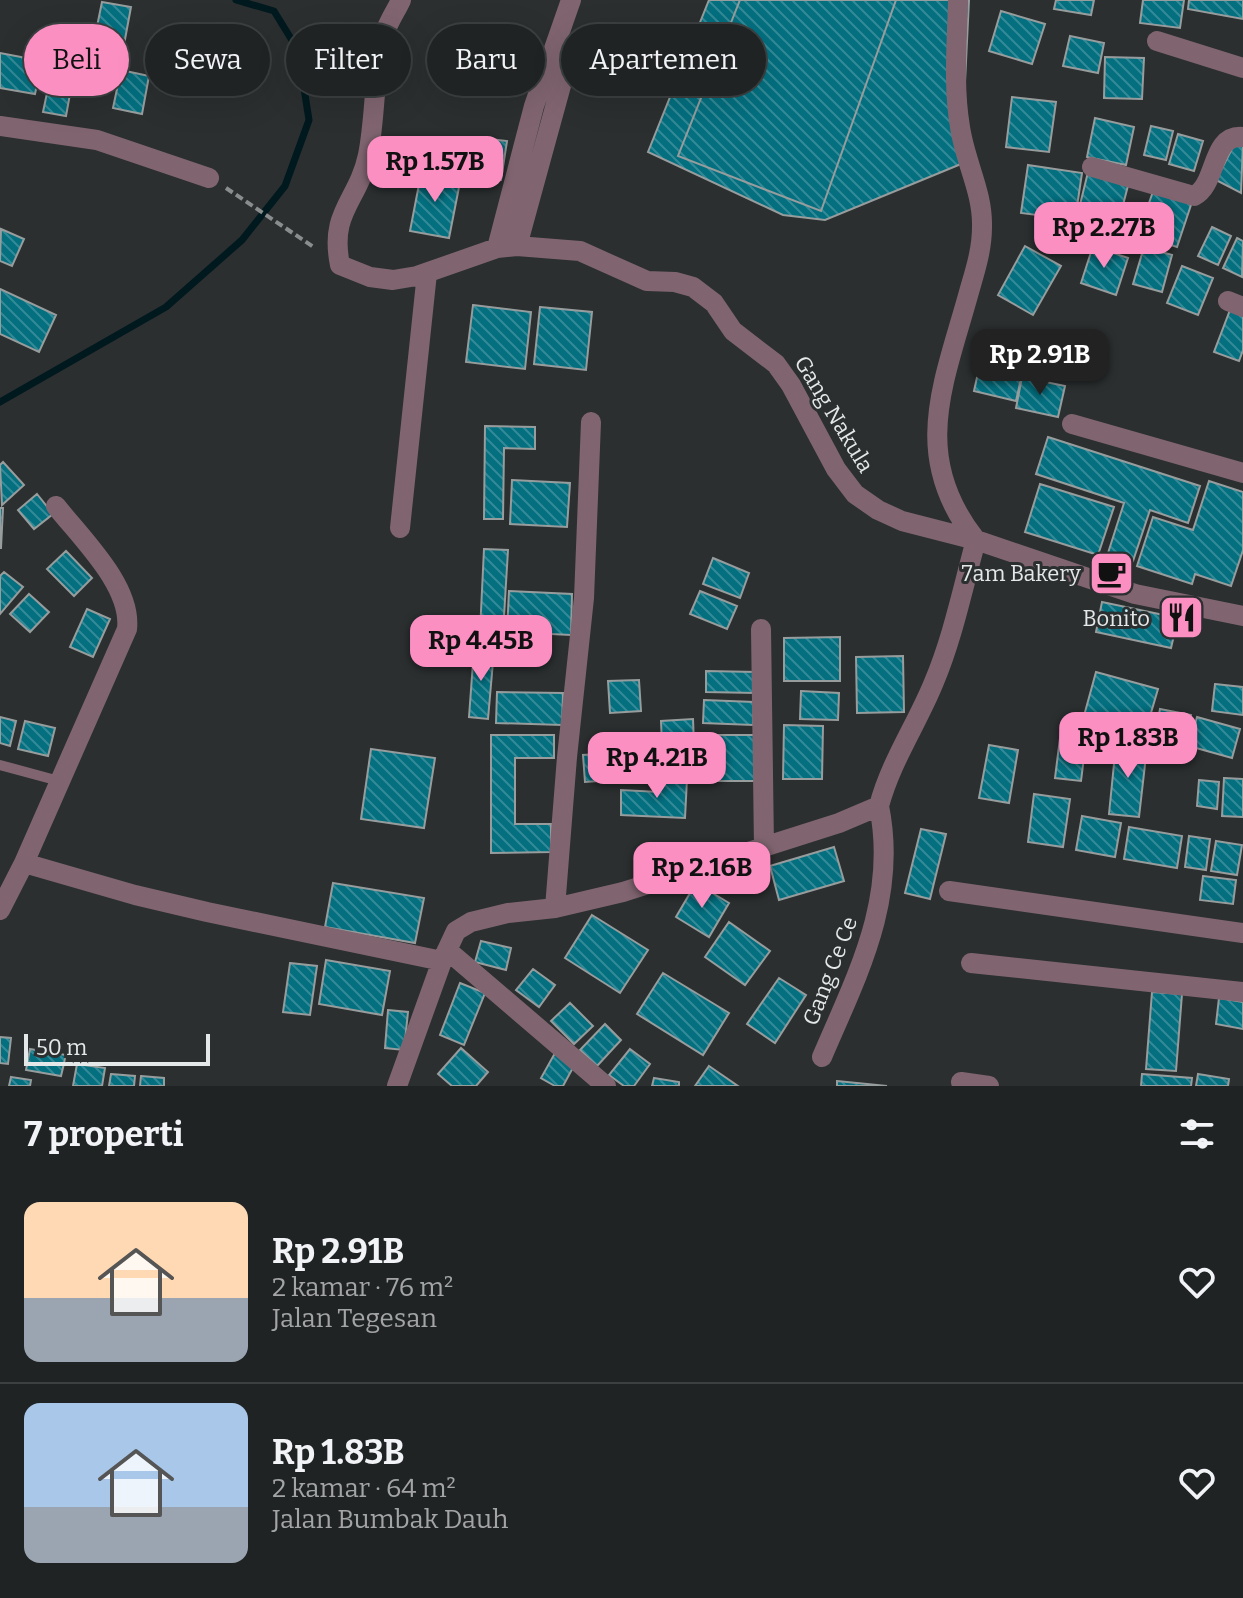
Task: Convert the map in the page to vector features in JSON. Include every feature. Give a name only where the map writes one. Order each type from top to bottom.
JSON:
[{"type":"street","points":[[340,265],[336,233],[368,154],[385,31],[401,0]]},
{"type":"street","points":[[507,247],[534,106],[571,0]]},
{"type":"street","points":[[397,1086],[444,956],[456,931],[471,922],[508,913],[555,908],[623,892],[839,823],[879,806],[887,777],[936,679],[976,540],[959,519],[944,482],[935,445],[937,414],[952,346],[981,247],[982,229],[982,201],[968,164],[959,126],[958,0]]},
{"type":"street","points":[[1157,41],[1243,68]]},
{"type":"street","points":[[507,247],[561,80]]},
{"type":"street","points":[[0,126],[97,140],[209,178]]},
{"type":"street","points":[[1092,167],[1194,196],[1203,187],[1224,143],[1234,136],[1243,137]]},
{"type":"street","name":"Gang Nakula","points":[[340,265],[370,277],[393,280],[427,273],[507,247],[580,251],[647,281],[675,282],[693,287],[706,294],[733,331],[776,364],[791,385],[836,469],[855,494],[878,510],[902,521],[976,540],[1135,594],[1243,616]]},
{"type":"street","points":[[400,528],[427,273]]},
{"type":"street","points":[[555,908],[584,598],[591,422]]},
{"type":"street","points":[[1072,424],[1243,473]]},
{"type":"street","points":[[0,910],[24,863],[127,629],[129,615],[124,597],[104,567],[56,506]]},
{"type":"street","points":[[761,629],[764,847]]},
{"type":"street","name":"Gang Ce Ce","points":[[822,1057],[863,963],[876,922],[884,838],[879,806]]},
{"type":"street","points":[[24,863],[135,895],[444,956],[606,1086]]},
{"type":"street","points":[[949,891],[1243,933]]},
{"type":"street","points":[[971,963],[1243,992]]},
{"type":"street","points":[[961,1082],[989,1086]]},
{"type":"lane","points":[[0,765],[59,781]]},
{"type":"path","points":[[209,178],[340,265]]},
{"type":"building","points":[[709,0],[969,0],[961,164],[825,220],[783,215],[648,152],[670,96],[766,96],[766,24],[699,24]]},
{"type":"building","points":[[740,0],[896,0],[821,211],[678,156],[702,96],[766,96],[766,24],[730,24]]},
{"type":"building","points":[[1056,0],[1094,0],[1091,15],[1054,9]]},
{"type":"building","points":[[1143,0],[1184,0],[1180,28],[1140,23]]},
{"type":"building","points":[[1189,0],[1243,0],[1243,19],[1188,9]]},
{"type":"building","points":[[102,2],[131,7],[128,24],[98,24]]},
{"type":"building","points":[[1001,11],[1045,24],[1032,64],[989,51]]},
{"type":"building","points":[[1070,36],[1104,43],[1098,73],[1063,66]]},
{"type":"building","points":[[0,53],[24,58],[24,92],[0,88]]},
{"type":"building","points":[[1105,57],[1144,58],[1142,99],[1104,98]]},
{"type":"building","points":[[129,72],[145,75],[142,114],[113,108],[116,96],[129,96]]},
{"type":"building","points":[[46,96],[70,96],[66,116],[43,112]]},
{"type":"building","points":[[1012,97],[1056,102],[1049,152],[1006,147]]},
{"type":"building","points":[[1095,118],[1134,127],[1126,165],[1087,157]]},
{"type":"building","points":[[1151,126],[1173,131],[1166,160],[1144,155]]},
{"type":"building","points":[[1178,134],[1203,141],[1194,171],[1169,164]]},
{"type":"building","points":[[482,138],[507,141],[501,180],[476,177]]},
{"type":"building","points":[[1237,139],[1243,142],[1241,193],[1216,180]]},
{"type":"building","points":[[1028,165],[1082,173],[1075,220],[1021,213]]},
{"type":"building","points":[[1089,168],[1130,178],[1117,228],[1077,217]]},
{"type":"building","points":[[422,169],[461,177],[449,238],[410,231]]},
{"type":"building","points":[[1155,186],[1193,199],[1177,247],[1138,234]]},
{"type":"building","points":[[1212,227],[1231,236],[1218,265],[1198,256]]},
{"type":"building","points":[[1,229],[24,239],[12,266],[0,261]]},
{"type":"building","points":[[1237,238],[1243,241],[1242,277],[1223,268]]},
{"type":"building","points":[[1025,246],[1061,266],[1033,315],[998,295]]},
{"type":"building","points":[[1093,246],[1128,258],[1116,295],[1081,283]]},
{"type":"building","points":[[1144,247],[1172,255],[1162,292],[1133,284]]},
{"type":"building","points":[[1182,266],[1213,278],[1198,315],[1167,303]]},
{"type":"building","points":[[0,289],[56,315],[39,352],[0,334]]},
{"type":"building","points":[[473,305],[531,312],[525,369],[466,362]]},
{"type":"building","points":[[540,307],[592,312],[586,370],[534,364]]},
{"type":"building","points":[[1230,310],[1243,315],[1243,350],[1239,361],[1214,352]]},
{"type":"building","points":[[980,364],[1022,374],[1016,401],[974,391]]},
{"type":"building","points":[[1022,377],[1065,386],[1058,417],[1016,408]]},
{"type":"building","points":[[485,426],[535,427],[535,449],[504,448],[503,519],[484,519]]},
{"type":"building","points":[[1048,437],[1200,486],[1188,523],[1150,510],[1133,561],[1108,553],[1124,503],[1036,474]]},
{"type":"building","points":[[3,462],[24,485],[2,505],[0,465]]},
{"type":"building","points":[[512,480],[570,483],[567,527],[510,524]]},
{"type":"building","points":[[1209,481],[1243,492],[1243,550],[1231,586],[1195,574],[1192,584],[1137,566],[1153,517],[1193,530]]},
{"type":"building","points":[[1040,484],[1114,507],[1098,555],[1025,532]]},
{"type":"building","points":[[37,494],[53,514],[34,529],[18,510]]},
{"type":"building","points":[[0,508],[3,508],[1,548],[0,548]]},
{"type":"building","points":[[484,549],[508,550],[503,633],[480,632]]},
{"type":"building","points":[[66,551],[92,578],[74,596],[47,569]]},
{"type":"building","points":[[713,558],[749,573],[740,598],[703,584]]},
{"type":"building","points":[[4,572],[23,587],[0,614],[0,576]]},
{"type":"building","points":[[509,591],[572,594],[571,635],[507,632]]},
{"type":"building","points":[[700,591],[737,606],[727,629],[690,614]]},
{"type":"building","points":[[29,594],[49,612],[30,632],[10,614]]},
{"type":"building","points":[[1102,602],[1178,618],[1171,648],[1096,632]]},
{"type":"building","points":[[87,609],[110,619],[93,657],[70,647]]},
{"type":"building","points":[[840,637],[840,681],[784,681],[784,638]]},
{"type":"building","points":[[474,649],[494,650],[488,719],[469,717]]},
{"type":"building","points":[[903,656],[904,712],[857,713],[856,657]]},
{"type":"building","points":[[706,671],[757,672],[756,693],[706,692]]},
{"type":"building","points":[[1096,672],[1158,689],[1143,740],[1082,723]]},
{"type":"building","points":[[639,680],[641,711],[610,713],[608,681]]},
{"type":"building","points":[[1215,684],[1243,687],[1243,715],[1212,711]]},
{"type":"building","points":[[801,691],[839,693],[838,720],[800,719]]},
{"type":"building","points":[[497,692],[563,693],[562,725],[496,723]]},
{"type":"building","points":[[704,700],[754,702],[753,725],[703,723]]},
{"type":"building","points":[[1160,709],[1191,715],[1185,745],[1154,739]]},
{"type":"building","points":[[0,717],[16,721],[10,746],[0,743]]},
{"type":"building","points":[[1197,717],[1240,729],[1232,758],[1189,746]]},
{"type":"building","points":[[693,719],[695,769],[663,770],[661,721]]},
{"type":"building","points":[[25,721],[55,728],[48,756],[18,749]]},
{"type":"building","points":[[784,725],[823,726],[822,779],[783,779]]},
{"type":"building","points":[[1061,730],[1087,733],[1081,781],[1055,778]]},
{"type":"building","points":[[491,735],[554,735],[554,758],[515,758],[515,824],[551,824],[551,852],[491,853]]},
{"type":"building","points":[[704,735],[756,735],[756,781],[704,781]]},
{"type":"building","points":[[1116,744],[1147,747],[1139,817],[1109,814]]},
{"type":"building","points":[[989,745],[1018,750],[1009,803],[979,798]]},
{"type":"building","points":[[371,749],[435,758],[424,828],[361,819]]},
{"type":"building","points":[[612,753],[613,780],[585,782],[583,755]]},
{"type":"building","points":[[660,778],[687,779],[685,818],[621,815],[621,790],[659,792]]},
{"type":"building","points":[[1224,778],[1243,779],[1243,817],[1222,816]]},
{"type":"building","points":[[1199,780],[1219,782],[1217,809],[1197,806]]},
{"type":"building","points":[[1034,794],[1070,799],[1063,847],[1028,842]]},
{"type":"building","points":[[1082,816],[1121,823],[1115,857],[1076,850]]},
{"type":"building","points":[[1129,827],[1182,836],[1177,868],[1124,859]]},
{"type":"building","points":[[921,829],[946,834],[930,899],[905,893]]},
{"type":"building","points":[[1189,836],[1210,839],[1206,870],[1185,867]]},
{"type":"building","points":[[1216,841],[1242,845],[1237,875],[1211,871]]},
{"type":"building","points":[[834,847],[844,881],[779,900],[770,866]]},
{"type":"building","points":[[1203,876],[1236,880],[1233,904],[1200,900]]},
{"type":"building","points":[[333,883],[424,898],[415,943],[325,927]]},
{"type":"building","points":[[696,883],[729,903],[709,937],[676,917]]},
{"type":"building","points":[[592,915],[648,950],[620,993],[565,958]]},
{"type":"building","points":[[729,922],[770,951],[745,985],[705,957]]},
{"type":"building","points":[[481,941],[511,948],[506,970],[475,962]]},
{"type":"building","points":[[326,960],[390,971],[382,1015],[319,1004]]},
{"type":"building","points":[[290,963],[317,966],[310,1015],[283,1012]]},
{"type":"building","points":[[533,969],[555,985],[539,1007],[516,990]]},
{"type":"building","points":[[663,973],[729,1013],[703,1055],[637,1014]]},
{"type":"building","points":[[779,978],[806,995],[775,1043],[747,1024]]},
{"type":"building","points":[[460,983],[485,993],[464,1045],[440,1035]]},
{"type":"building","points":[[1152,992],[1182,994],[1176,1071],[1146,1069]]},
{"type":"building","points":[[1219,998],[1243,1002],[1243,1029],[1216,1024]]},
{"type":"building","points":[[570,1003],[593,1026],[574,1044],[551,1021]]},
{"type":"building","points":[[388,1010],[408,1012],[404,1050],[385,1048]]},
{"type":"building","points":[[605,1024],[621,1040],[597,1066],[580,1050]]},
{"type":"building","points":[[0,1037],[11,1038],[8,1064],[0,1063]]},
{"type":"building","points":[[461,1048],[488,1072],[476,1086],[452,1086],[438,1074]]},
{"type":"building","points":[[30,1049],[66,1055],[61,1076],[26,1070]]},
{"type":"building","points":[[630,1049],[650,1064],[634,1086],[624,1086],[609,1075]]},
{"type":"building","points":[[555,1053],[575,1064],[563,1086],[555,1086],[541,1078]]},
{"type":"building","points":[[77,1064],[105,1068],[102,1086],[73,1086]]},
{"type":"building","points":[[709,1066],[738,1086],[695,1086]]},
{"type":"building","points":[[111,1074],[135,1076],[134,1086],[109,1086]]},
{"type":"building","points":[[1142,1074],[1192,1078],[1191,1086],[1141,1086]]},
{"type":"building","points":[[1198,1074],[1229,1079],[1228,1086],[1196,1086]]},
{"type":"building","points":[[141,1076],[164,1078],[164,1086],[140,1086]]},
{"type":"building","points":[[11,1077],[31,1080],[30,1086],[9,1086]]},
{"type":"building","points":[[654,1078],[679,1082],[679,1086],[652,1086]]},
{"type":"building","points":[[837,1081],[887,1086],[837,1086]]},
{"type":"waterway","points":[[0,402],[166,307],[242,240],[285,186],[309,120],[298,50],[274,11],[236,0]]},
{"type":"place","name":"7am Bakery","points":[[1112,573]]},
{"type":"place","name":"Bonito","points":[[1181,618]]}]
